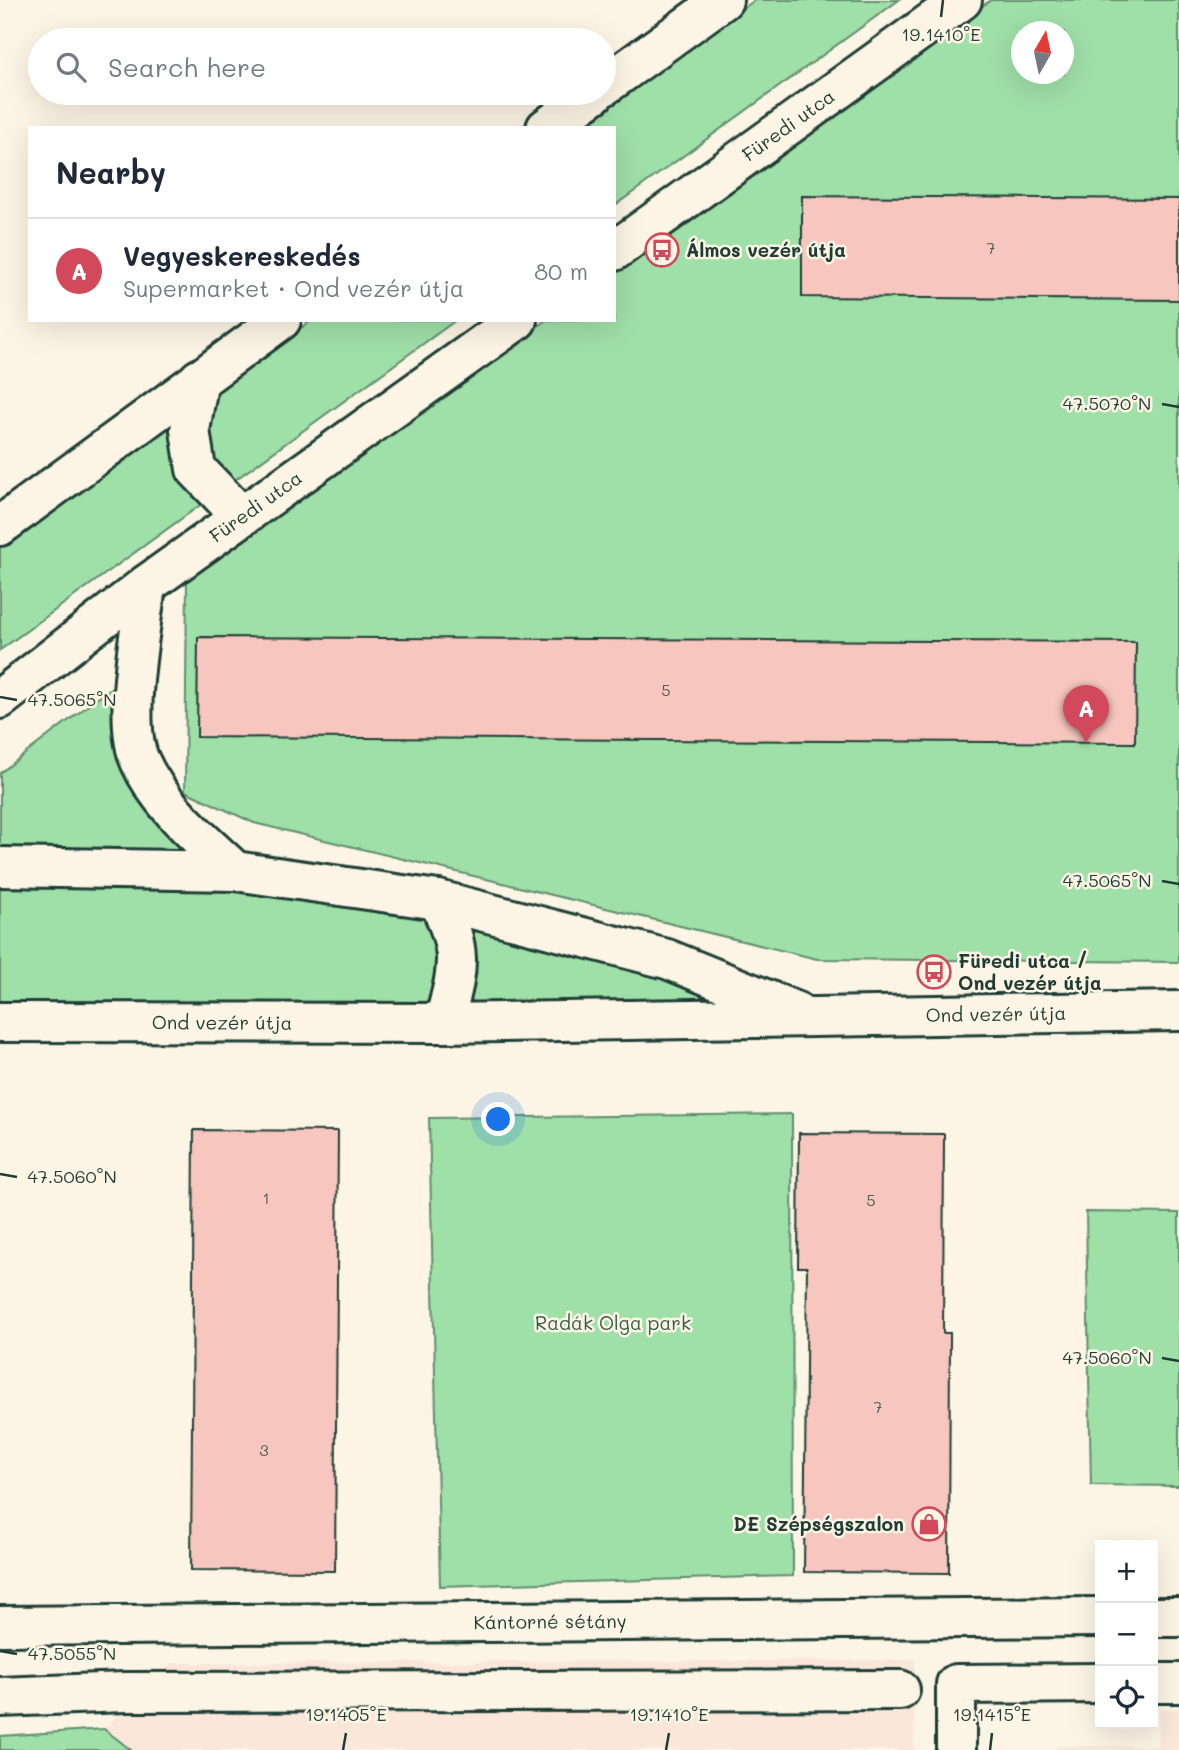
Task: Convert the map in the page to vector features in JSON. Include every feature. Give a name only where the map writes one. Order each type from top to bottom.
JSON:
[{"type":"street","points":[[616,77],[723,0]]},
{"type":"street","name":"Füredi utca","points":[[616,250],[962,0]]},
{"type":"street","points":[[550,126],[579,105]]},
{"type":"street","points":[[0,526],[278,322]]},
{"type":"street","name":"Füredi utca","points":[[0,699],[146,585],[514,322]]},
{"type":"street","points":[[200,379],[190,429],[196,470],[241,516]]},
{"type":"street","points":[[146,585],[131,724],[140,761],[177,817],[235,871]]},
{"type":"street","name":"Ond vezér útja","points":[[0,867],[235,871],[438,900],[667,959],[812,1018]]},
{"type":"street","points":[[438,900],[452,929],[457,951],[444,1023]]},
{"type":"street","name":"Ond vezér útja","points":[[0,1022],[444,1023],[812,1018],[1069,1010],[1179,1011]]},
{"type":"street","name":"Kántorné sétány","points":[[0,1626],[1095,1617]]},
{"type":"street","points":[[1158,1617],[1179,1617]]},
{"type":"street","points":[[956,1750],[956,1684],[1095,1683]]},
{"type":"street","points":[[1158,1683],[1179,1683]]},
{"type":"street","points":[[0,1697],[125,1692],[900,1690]]},
{"type":"shaded area","points":[[915,1660],[914,1750],[104,1750],[104,1729],[172,1663]]},
{"type":"shaded area","points":[[1159,1709],[1179,1709],[1179,1750],[1056,1750],[1056,1746],[1158,1746]]},
{"type":"green space","points":[[755,0],[899,0],[616,205],[616,126],[581,126],[610,105],[616,105],[616,101]]},
{"type":"green space","points":[[991,0],[1179,0],[1179,962],[817,959],[254,823],[185,791],[187,580],[543,322],[616,322],[616,270]]},
{"type":"green space","points":[[309,322],[453,322],[0,650],[0,546]]},
{"type":"green space","points":[[137,668],[131,724],[235,871],[438,900],[812,1018],[0,1022],[0,773]]},
{"type":"green space","name":"Radák Olga park","points":[[792,1114],[793,1576],[440,1586],[429,1118]]},
{"type":"green space","points":[[1086,1212],[1179,1213],[1179,1486],[1091,1485]]},
{"type":"green space","points":[[104,1729],[131,1750],[0,1750],[0,1736]]},
{"type":"building","points":[[802,196],[1179,199],[1179,300],[802,297]]},
{"type":"building","points":[[198,637],[1136,642],[1135,743],[197,737]]},
{"type":"building","points":[[194,1130],[338,1131],[335,1571],[191,1570]]},
{"type":"building","points":[[799,1133],[944,1134],[943,1333],[950,1333],[949,1573],[804,1572],[807,1267],[798,1267]]},
{"type":"place","name":"Álmos vezér útja","points":[[662,250]]},
{"type":"place","name":"Vegyeskereskedés","points":[[1086,743]]},
{"type":"place","name":"Füredi utca / Ond vezér útja","points":[[934,972]]},
{"type":"place","name":"DE Szépségszalon","points":[[929,1524]]}]
